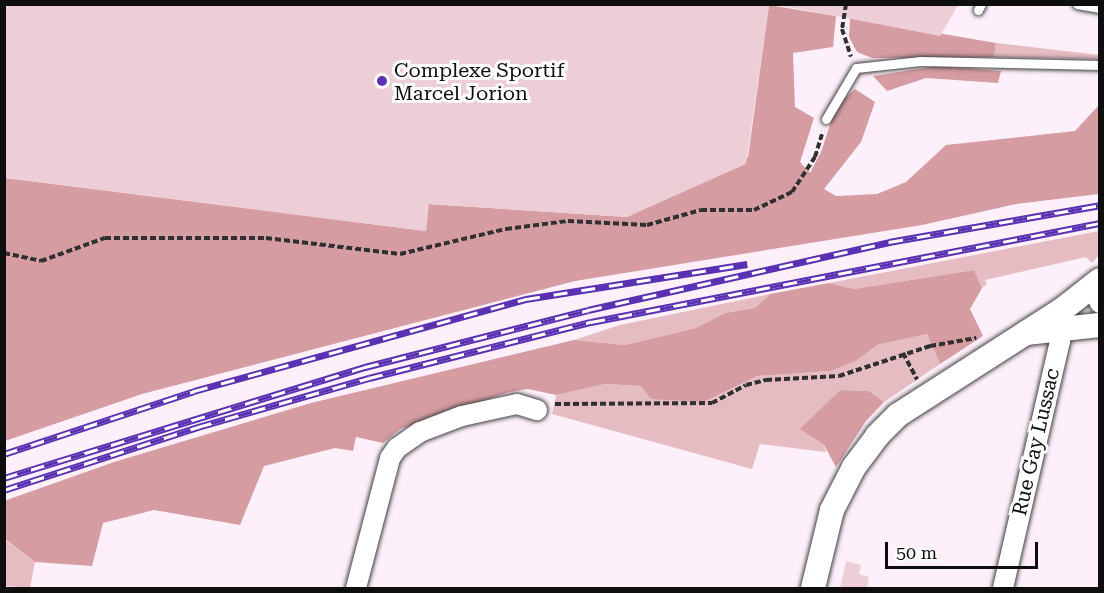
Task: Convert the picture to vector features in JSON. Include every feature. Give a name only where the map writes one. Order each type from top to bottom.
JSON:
[{"type":"street","points":[[813,588],[832,510],[854,467],[898,415],[1023,333],[1062,320],[1097,290]]},
{"type":"street","points":[[1062,320],[1100,325]]},
{"type":"street","name":"Rue Gay Lussac","points":[[1003,588],[1062,320]]},
{"type":"street","points":[[357,588],[390,459],[397,447],[420,432],[462,416],[517,404],[537,410]]},
{"type":"lane","points":[[1077,4],[1100,8]]},
{"type":"lane","points":[[826,119],[856,68],[921,62],[1100,65]]},
{"type":"path","points":[[846,4],[842,29],[856,68]]},
{"type":"path","points":[[4,253],[41,261],[105,238],[266,238],[400,254],[506,229],[568,221],[646,225],[701,210],[754,210],[792,192],[815,157],[826,119]]},
{"type":"path","points":[[537,410],[562,401],[608,406],[712,403],[746,385],[766,380],[839,376],[903,353],[982,338]]},
{"type":"path","points":[[903,353],[926,396]]},
{"type":"shaded area","name":"Complexe Sportif Marcel Jorion","points":[[5,4],[769,5],[746,164],[627,217],[429,204],[426,231],[5,178]]},
{"type":"shaded area","points":[[769,5],[836,16],[833,47],[793,53],[795,107],[814,118],[800,162],[810,173],[821,152],[836,107],[855,89],[875,102],[861,142],[824,189],[836,196],[877,194],[906,182],[946,145],[1075,131],[1099,105],[1099,194],[1016,204],[922,225],[575,281],[142,394],[5,441],[5,178],[426,231],[428,204],[627,217],[748,157]]},
{"type":"shaded area","points":[[778,5],[958,5],[940,36]]},
{"type":"shaded area","points":[[850,18],[996,43],[994,57],[872,58],[857,52],[849,37]]},
{"type":"shaded area","points":[[996,43],[1099,55],[1100,59],[994,57]]},
{"type":"shaded area","points":[[938,66],[1001,71],[998,83],[926,78],[887,91],[873,76]]},
{"type":"shaded area","points":[[1099,231],[1099,255],[1092,263],[1086,257],[985,280],[987,284],[982,288],[974,270],[854,289],[829,283]]},
{"type":"shaded area","points":[[974,270],[982,288],[970,309],[983,336],[940,364],[927,334],[877,345],[856,361],[831,371],[757,376],[704,402],[651,399],[641,386],[605,384],[556,395],[528,389],[509,392],[400,429],[383,443],[356,437],[353,451],[335,448],[264,466],[240,525],[154,510],[103,523],[92,566],[35,562],[5,539],[4,501],[114,462],[311,403],[574,340],[625,345],[696,328],[725,313],[755,308],[770,294],[829,283],[854,289]]},
{"type":"shaded area","points":[[770,294],[755,308],[725,313],[696,328],[625,345],[574,340],[620,325]]},
{"type":"shaded area","points":[[927,334],[940,364],[884,402],[869,391],[840,390],[801,429],[824,445],[826,452],[760,444],[752,469],[552,414],[556,395],[605,384],[641,386],[678,399],[704,402],[757,376],[831,371],[856,361],[877,345]]},
{"type":"shaded area","points":[[840,390],[869,391],[884,402],[866,421],[836,467],[824,445],[800,429]]},
{"type":"shaded area","points":[[4,539],[35,562],[30,588],[5,586]]},
{"type":"shaded area","points":[[846,561],[861,565],[859,574],[869,577],[867,588],[840,588]]},
{"type":"railway","points":[[4,478],[365,367],[588,310],[889,242],[1100,205]]},
{"type":"railway","points":[[4,490],[198,427],[369,378],[591,322],[1100,223]]},
{"type":"railway","points":[[4,454],[194,391],[526,299],[747,264]]},
{"type":"place","name":"Complexe Sportif Marcel Jorion","points":[[382,81]]}]
